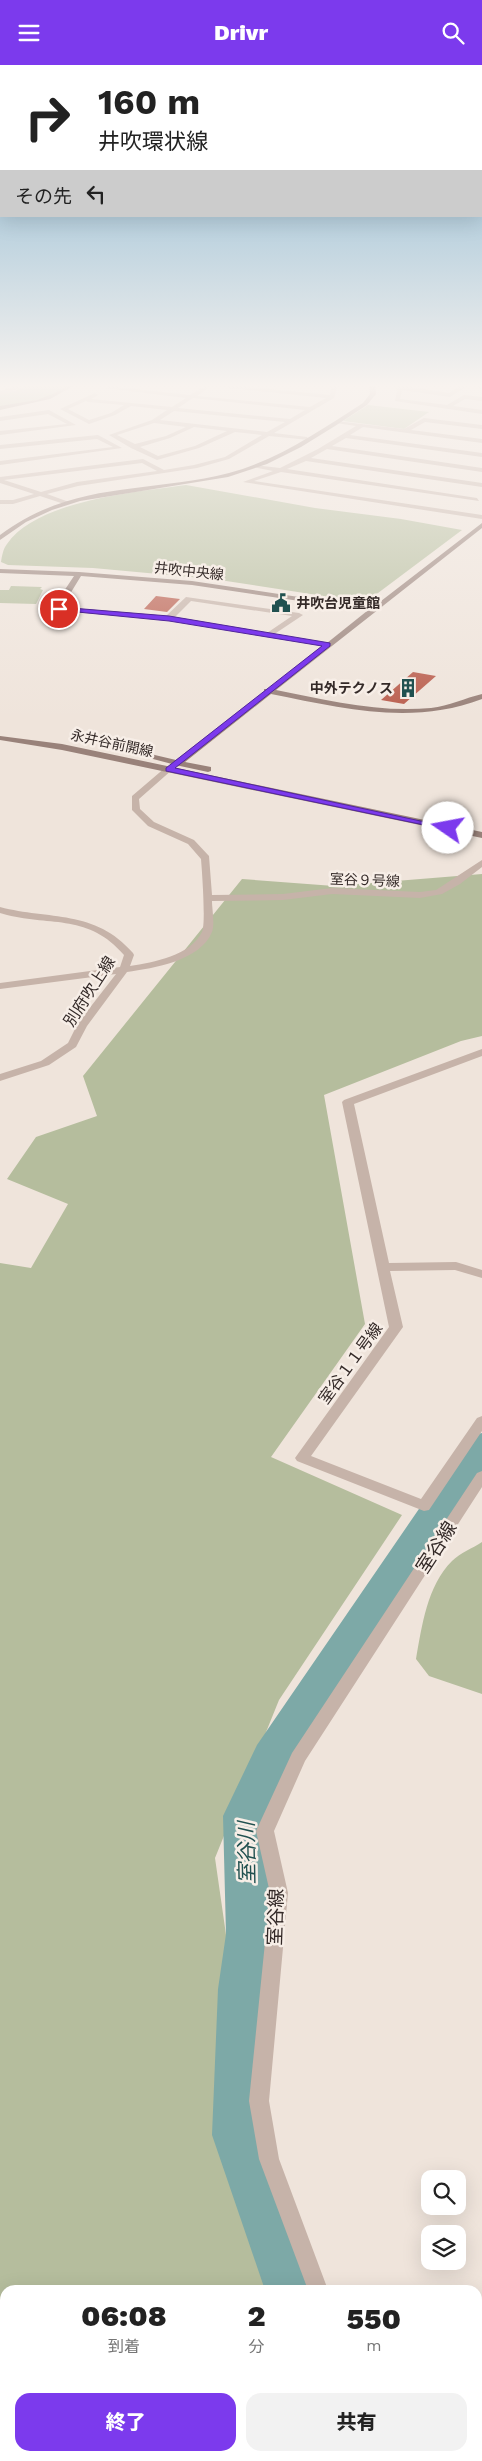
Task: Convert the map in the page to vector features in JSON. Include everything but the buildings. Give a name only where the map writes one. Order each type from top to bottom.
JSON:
[{"type":"street","points":[[0,502],[13,502],[30,496]]},
{"type":"street","points":[[46,496],[68,503]]},
{"type":"street","points":[[0,537],[13,526],[30,517],[68,503],[100,496]]},
{"type":"street","points":[[338,496],[482,517]]},
{"type":"street","points":[[464,496],[480,498]]},
{"type":"street","points":[[459,514],[480,498]]},
{"type":"street","points":[[0,986],[163,963],[196,947],[208,931],[206,858],[191,841],[151,824],[136,810],[136,798],[169,769],[267,691],[482,525]]},
{"type":"street","name":"井吹中央線","points":[[0,571],[79,574],[201,584],[373,610]]},
{"type":"street","points":[[79,574],[58,606],[59,609],[169,619],[327,645]]},
{"type":"street","points":[[169,619],[189,599],[299,615],[270,635]]},
{"type":"street","points":[[267,691],[351,706],[394,711],[445,707],[482,696]]},
{"type":"street","name":"永井谷前開線","points":[[0,733],[46,737],[178,762],[482,835]]},
{"type":"street","name":"永井谷前開線","points":[[0,738],[62,747],[385,811],[482,827]]},
{"type":"street","name":"室谷９号線","points":[[208,898],[283,897],[332,891],[420,895],[439,892],[457,883],[482,863]]},
{"type":"street","name":"別府吹上線","points":[[0,910],[9,914],[59,918],[88,925],[121,944],[129,955],[124,970],[82,1025],[72,1045],[45,1063],[0,1078]]},
{"type":"street","name":"室谷１１号線","points":[[482,1052],[348,1102],[396,1327],[302,1458],[424,1506],[482,1421]]},
{"type":"street","points":[[383,1267],[456,1266],[482,1274]]},
{"type":"street","name":"室谷線","points":[[316,2285],[270,2159],[259,2101],[279,1893],[265,1831],[298,1758],[476,1495],[482,1477]]},
{"type":"green space","points":[[112,496],[247,496],[462,530],[370,599],[356,601],[213,579],[93,568],[8,565],[1,562],[7,544],[21,529],[41,517],[89,501]]},
{"type":"green space","points":[[11,586],[42,587],[40,589],[43,590],[36,604],[0,603],[0,590],[9,590]]},
{"type":"green space","points":[[482,874],[482,1036],[461,1041],[324,1095],[365,1324],[271,1457],[402,1515],[279,1700],[215,1858],[276,2285],[0,2285],[0,1263],[31,1268],[68,1204],[7,1179],[36,1137],[97,1116],[83,1076],[242,879],[334,886]]},
{"type":"green space","points":[[482,1542],[482,1694],[429,1676],[416,1659],[427,1607],[437,1582],[455,1558]]},
{"type":"waterway","name":"室谷川","points":[[290,2285],[237,2135],[242,1989],[249,1934],[245,1816],[272,1757],[482,1445]]},
{"type":"place","name":"井吹台児童館","points":[[281,603]]},
{"type":"place","name":"中外テクノス","points":[[408,688]]},
{"type":"route","points":[[59,609],[169,619],[327,645],[169,769],[448,828]]}]
